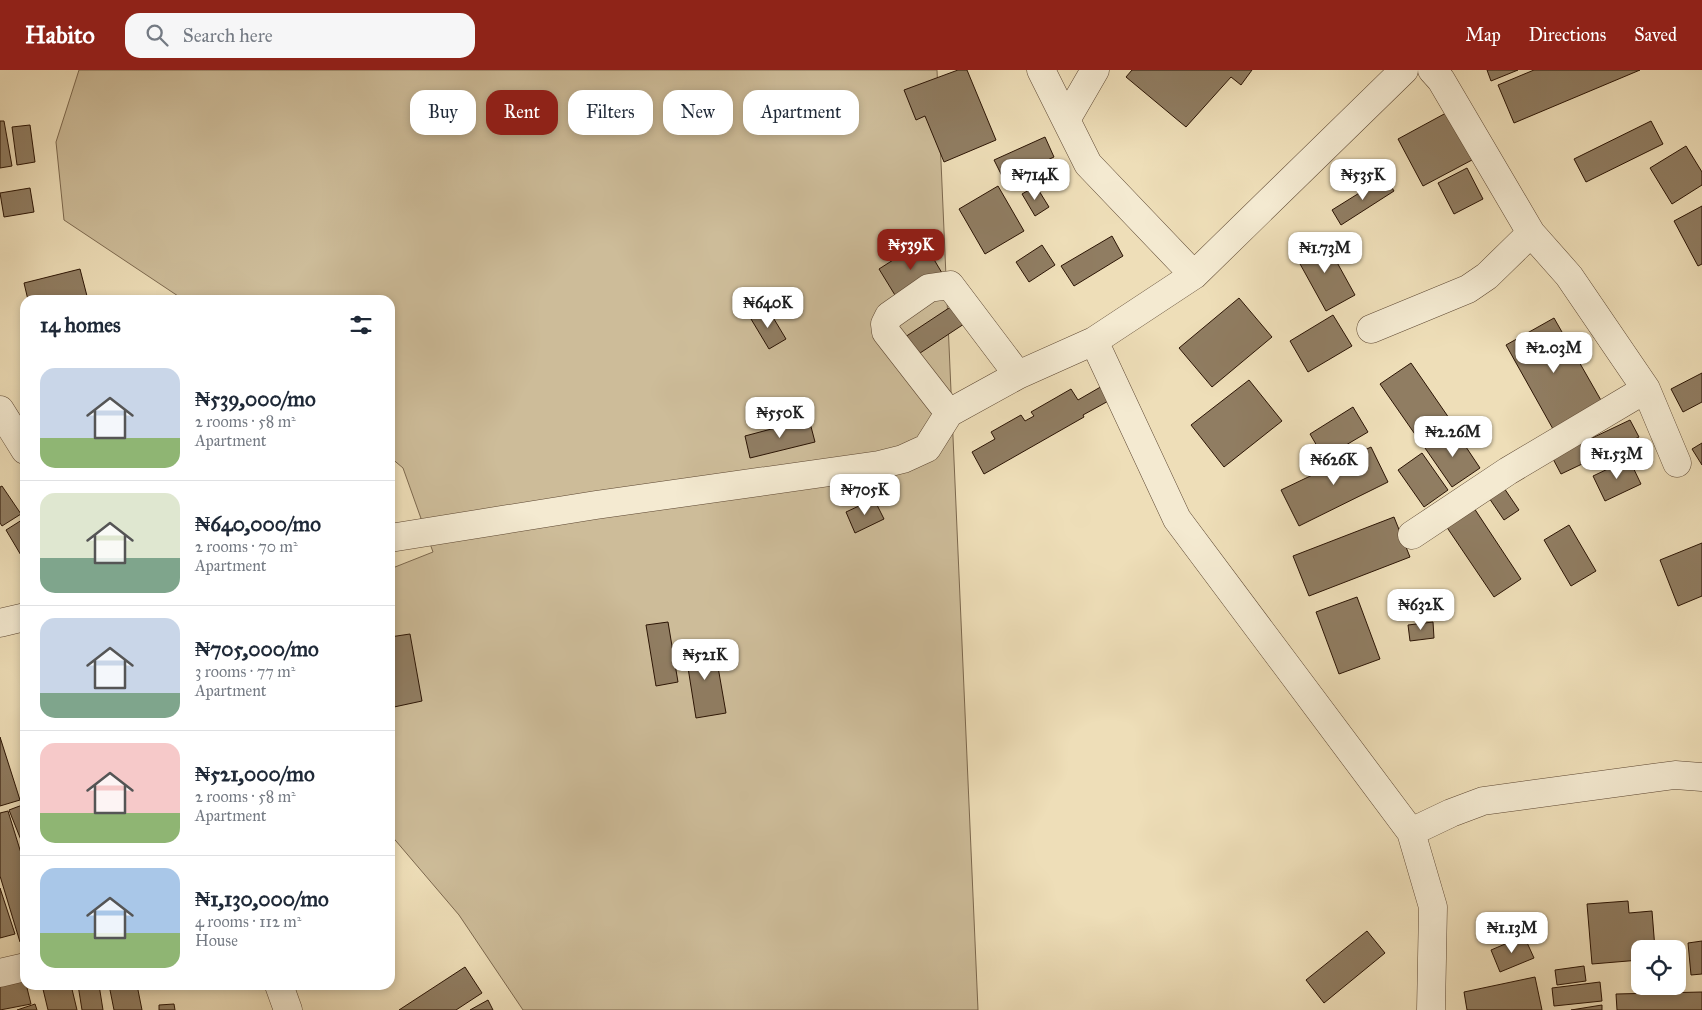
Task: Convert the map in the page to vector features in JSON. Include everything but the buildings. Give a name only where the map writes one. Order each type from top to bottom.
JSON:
[{"type":"street","points":[[1041,70],[1088,164],[1194,275]]},
{"type":"street","points":[[1066,120],[1095,70]]},
{"type":"street","points":[[395,537],[596,505],[879,465],[903,459],[927,448],[949,413],[1018,375],[1094,341],[1194,275],[1404,70]]},
{"type":"street","points":[[1432,70],[1441,80],[1531,233],[1574,283],[1646,389],[1678,463]]},
{"type":"street","points":[[1371,329],[1468,289],[1487,276],[1531,233]]},
{"type":"street","points":[[949,413],[886,332],[885,324],[889,316],[930,288],[950,285],[1018,375]]},
{"type":"street","points":[[1094,341],[1177,519],[1411,832],[1433,907],[1431,1010]]},
{"type":"street","points":[[1412,535],[1508,471],[1646,389]]},
{"type":"street","points":[[0,410],[20,442]]},
{"type":"street","points":[[0,624],[20,618]]},
{"type":"street","points":[[1411,832],[1483,801],[1675,774],[1702,777]]},
{"type":"street","points":[[0,973],[20,968]]},
{"type":"street","points":[[281,990],[288,1010]]},
{"type":"shaded area","points":[[79,70],[937,70],[978,1010],[523,1010],[459,915],[395,840],[395,567],[433,552],[403,468],[395,461],[395,295],[176,295],[64,220],[56,142]]}]
